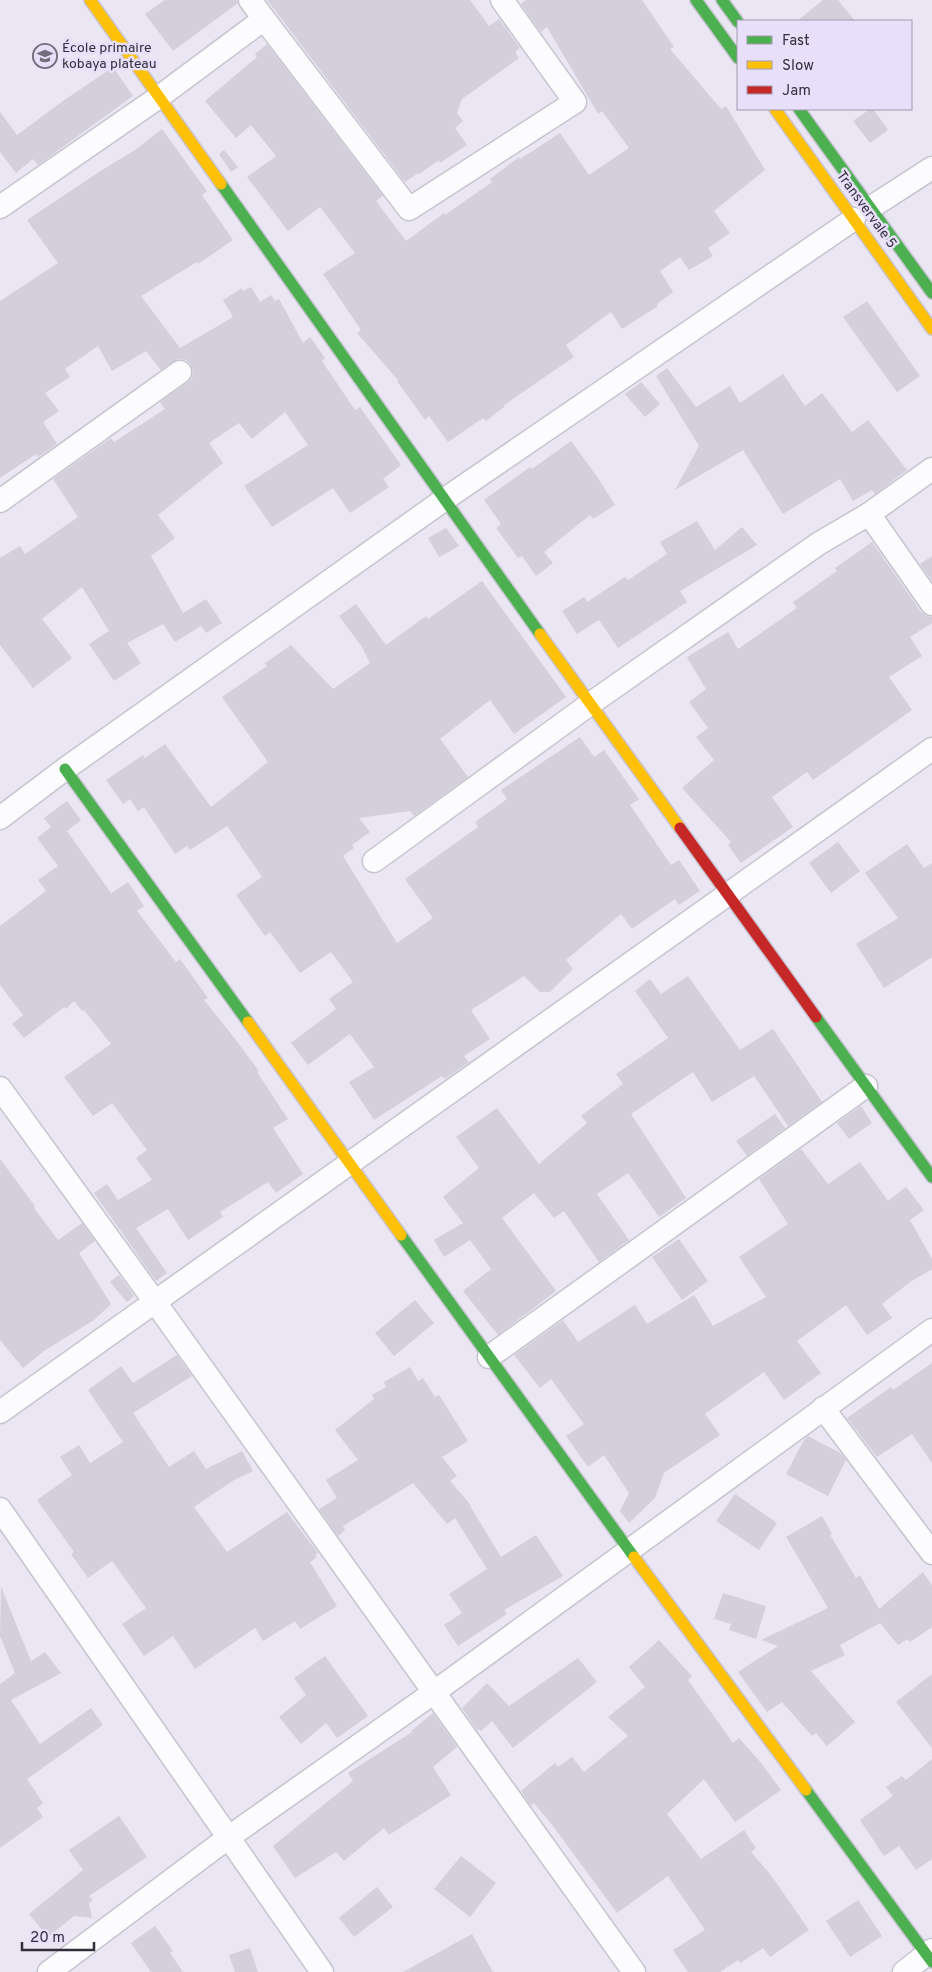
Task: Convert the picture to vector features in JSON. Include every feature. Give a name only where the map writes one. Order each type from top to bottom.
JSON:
[{"type":"street","points":[[90,0],[590,704],[932,1177]]},
{"type":"street","points":[[250,0],[409,209],[575,102],[502,0]]},
{"type":"street","points":[[696,0],[737,57]]},
{"type":"street","points":[[722,0],[737,21]]},
{"type":"street","points":[[0,207],[159,97],[264,19]]},
{"type":"street","name":"Transvervale 5","points":[[776,110],[932,293]]},
{"type":"street","name":"Transvervale 5","points":[[800,110],[932,329]]},
{"type":"street","points":[[0,818],[65,769],[445,499],[862,213],[932,168]]},
{"type":"street","points":[[0,501],[180,372]]},
{"type":"street","points":[[374,861],[590,704],[810,550],[869,514],[932,470]]},
{"type":"street","points":[[869,514],[932,604]]},
{"type":"street","points":[[0,1412],[932,749]]},
{"type":"street","points":[[65,769],[628,1549],[930,1955],[904,1972]]},
{"type":"street","points":[[489,1357],[866,1086]]},
{"type":"street","points":[[0,1088],[634,1972]]},
{"type":"street","points":[[49,1972],[229,1837],[433,1693],[628,1549],[932,1330]]},
{"type":"street","points":[[823,1408],[932,1552]]},
{"type":"street","points":[[0,1509],[322,1972]]},
{"type":"building","points":[[165,0],[237,0],[238,3],[173,51],[145,14]]},
{"type":"building","points":[[267,0],[470,0],[489,26],[499,19],[520,48],[515,52],[519,58],[462,99],[457,113],[463,121],[455,128],[467,145],[440,163],[439,160],[405,182]]},
{"type":"building","points":[[526,0],[642,0],[674,47],[670,49],[721,109],[726,106],[765,170],[714,211],[730,233],[708,248],[713,256],[689,270],[680,257],[660,271],[673,292],[657,304],[658,306],[622,329],[611,312],[566,345],[574,357],[504,405],[486,421],[483,418],[448,442],[429,416],[425,420],[398,380],[357,333],[361,330],[323,274],[355,253],[320,207],[288,231],[247,177],[276,156],[251,125],[236,138],[205,101],[257,57],[255,54],[267,44],[383,196],[376,201],[406,241],[444,213],[445,215],[492,182],[490,179],[519,157],[520,159],[560,133],[589,175],[629,148],[602,111],[598,114],[547,27],[541,32],[521,4]]},
{"type":"building","points":[[823,0],[838,0],[854,20],[798,20]]},
{"type":"building","points":[[113,67],[133,96],[38,165],[33,159],[16,173],[0,152],[0,112],[17,135]]},
{"type":"building","points":[[869,110],[874,110],[888,130],[870,143],[853,121]]},
{"type":"building","points":[[162,129],[207,191],[202,195],[233,240],[198,264],[197,262],[141,296],[180,348],[233,317],[223,300],[242,288],[243,291],[251,287],[260,302],[271,295],[275,301],[279,299],[303,343],[310,337],[325,358],[322,361],[355,410],[360,407],[401,465],[383,479],[389,487],[350,513],[333,488],[272,527],[244,486],[308,445],[285,412],[252,439],[239,423],[209,443],[223,463],[158,515],[175,538],[151,556],[183,613],[206,599],[222,623],[206,633],[201,626],[175,642],[163,624],[127,643],[141,663],[114,681],[89,644],[109,631],[82,587],[42,619],[72,658],[33,688],[0,645],[0,558],[20,546],[25,554],[78,517],[53,479],[111,438],[114,442],[165,409],[160,402],[188,382],[192,378],[193,371],[186,360],[179,359],[161,370],[146,351],[112,371],[98,346],[65,369],[70,377],[45,393],[59,411],[43,422],[57,444],[38,457],[36,454],[0,478],[0,301],[58,263],[27,220],[135,150]]},
{"type":"building","points":[[224,150],[238,167],[231,172],[219,154]]},
{"type":"building","points":[[867,301],[920,376],[897,392],[843,317]]},
{"type":"building","points":[[667,368],[696,407],[730,386],[740,403],[783,374],[805,406],[822,393],[852,432],[868,420],[907,470],[875,494],[872,490],[853,501],[840,479],[783,514],[743,450],[675,490],[699,446],[656,376]]},
{"type":"building","points":[[641,382],[660,404],[645,417],[625,394]]},
{"type":"building","points":[[571,441],[615,505],[593,519],[590,515],[544,552],[553,563],[536,576],[522,556],[518,558],[496,528],[501,524],[484,500]]},
{"type":"building","points":[[697,521],[715,550],[742,527],[757,545],[680,591],[687,602],[618,648],[599,620],[577,634],[562,611],[584,597],[587,602],[625,577],[628,580],[667,554],[660,542]]},
{"type":"building","points":[[446,528],[459,546],[439,557],[428,538]]},
{"type":"building","points":[[872,542],[921,612],[926,616],[932,617],[932,623],[910,637],[922,656],[889,677],[912,710],[813,780],[807,772],[772,797],[793,827],[741,863],[728,845],[731,842],[682,788],[714,760],[696,737],[708,728],[689,702],[706,689],[687,657],[728,632],[738,649],[797,608],[793,602],[837,571],[835,568]]},
{"type":"building","points":[[932,556],[932,581],[920,564]]},
{"type":"building","points":[[482,581],[566,697],[514,734],[490,700],[440,739],[468,777],[414,816],[410,811],[359,818],[370,832],[352,845],[354,848],[343,856],[397,943],[433,918],[405,879],[478,827],[475,822],[507,799],[501,790],[580,737],[594,757],[604,750],[639,799],[630,805],[671,865],[679,860],[700,891],[679,905],[675,899],[632,929],[621,914],[566,960],[573,969],[550,992],[540,992],[524,976],[471,1010],[490,1039],[464,1056],[469,1062],[445,1079],[442,1076],[374,1120],[349,1082],[374,1067],[350,1034],[308,1065],[291,1043],[336,1009],[329,999],[353,982],[331,952],[300,973],[270,932],[265,936],[236,895],[262,877],[227,826],[190,850],[187,846],[175,854],[144,807],[138,811],[130,799],[123,804],[106,780],[143,755],[145,758],[165,744],[211,807],[268,762],[222,697],[267,666],[265,663],[291,645],[333,689],[370,663],[362,647],[339,616],[356,604],[386,645],[426,616],[428,619]]},
{"type":"building","points":[[67,801],[81,820],[67,831],[111,893],[128,882],[144,906],[137,911],[176,962],[180,959],[208,998],[204,1000],[259,1071],[257,1072],[288,1119],[273,1128],[303,1174],[276,1193],[268,1182],[220,1212],[223,1217],[188,1240],[168,1209],[136,1228],[167,1273],[156,1281],[94,1193],[107,1184],[118,1200],[152,1180],[136,1158],[147,1150],[112,1103],[93,1116],[64,1077],[111,1044],[84,1010],[82,1011],[74,1001],[66,1009],[64,1007],[24,1038],[12,1024],[23,1015],[0,985],[0,926],[46,891],[38,880],[58,866],[37,838],[51,827],[44,818]]},
{"type":"building","points":[[838,842],[860,871],[831,893],[809,863]]},
{"type":"building","points":[[907,844],[924,868],[932,863],[932,957],[884,988],[856,944],[898,918],[865,873]]},
{"type":"building","points":[[688,976],[740,1050],[773,1029],[822,1102],[788,1126],[754,1076],[712,1102],[693,1072],[631,1114],[686,1198],[659,1217],[628,1173],[597,1194],[629,1240],[599,1262],[564,1211],[554,1218],[534,1193],[502,1218],[556,1291],[498,1335],[463,1291],[491,1269],[470,1240],[444,1257],[434,1240],[463,1223],[443,1197],[479,1168],[456,1137],[497,1108],[539,1164],[587,1123],[581,1116],[623,1084],[616,1074],[668,1038],[635,991],[650,979],[661,994]]},
{"type":"building","points":[[861,1106],[872,1123],[849,1139],[837,1123]]},
{"type":"building","points":[[775,1114],[785,1128],[747,1156],[736,1141]]},
{"type":"building","points":[[801,1149],[828,1184],[860,1162],[888,1201],[906,1187],[924,1210],[910,1220],[932,1259],[932,1269],[910,1282],[882,1304],[892,1318],[867,1335],[846,1305],[797,1341],[821,1373],[784,1400],[764,1372],[705,1414],[720,1435],[664,1473],[655,1498],[629,1523],[620,1511],[629,1493],[604,1455],[588,1467],[566,1436],[584,1424],[551,1379],[540,1388],[514,1355],[563,1320],[578,1342],[635,1305],[647,1324],[694,1295],[713,1326],[766,1297],[739,1257],[788,1224],[759,1179]]},
{"type":"building","points":[[0,1159],[58,1240],[82,1223],[95,1241],[79,1253],[111,1304],[94,1320],[44,1351],[23,1368],[0,1340]]},
{"type":"building","points":[[679,1239],[708,1281],[682,1300],[652,1257]]},
{"type":"building","points":[[119,1275],[134,1296],[127,1302],[110,1282]]},
{"type":"building","points":[[415,1300],[434,1323],[394,1356],[375,1333]]},
{"type":"building","points":[[177,1355],[192,1376],[133,1413],[169,1467],[194,1451],[206,1469],[242,1451],[253,1471],[234,1480],[194,1507],[227,1552],[287,1512],[318,1553],[315,1555],[317,1557],[310,1562],[337,1606],[300,1629],[295,1621],[263,1641],[255,1628],[195,1669],[173,1636],[144,1656],[122,1624],[146,1608],[112,1561],[88,1578],[71,1554],[74,1552],[37,1500],[72,1475],[60,1457],[79,1445],[90,1463],[123,1442],[88,1390],[121,1366],[133,1383]]},
{"type":"building","points":[[932,1363],[932,1463],[912,1434],[877,1457],[847,1418],[891,1387],[893,1390]]},
{"type":"building","points":[[410,1367],[418,1381],[423,1378],[435,1397],[439,1395],[468,1441],[442,1457],[457,1476],[450,1481],[471,1505],[501,1557],[536,1535],[563,1576],[504,1610],[507,1614],[458,1646],[444,1625],[462,1613],[449,1594],[487,1569],[455,1518],[447,1524],[413,1483],[343,1526],[345,1530],[338,1536],[319,1509],[337,1498],[326,1480],[358,1460],[335,1430],[374,1399],[372,1395],[386,1387],[384,1382]]},
{"type":"building","points":[[808,1436],[840,1453],[846,1460],[828,1496],[786,1474]]},
{"type":"building","points":[[735,1494],[777,1523],[759,1550],[716,1521]]},
{"type":"building","points":[[822,1516],[832,1534],[830,1535],[856,1578],[860,1575],[879,1609],[923,1572],[932,1585],[932,1627],[910,1642],[907,1639],[898,1645],[880,1623],[840,1645],[845,1655],[811,1671],[855,1722],[827,1746],[816,1733],[812,1736],[782,1702],[767,1712],[738,1672],[778,1646],[761,1640],[828,1608],[786,1537]]},
{"type":"building","points":[[1,1587],[31,1661],[45,1652],[61,1673],[11,1700],[40,1744],[91,1708],[103,1725],[27,1779],[43,1803],[37,1808],[43,1817],[0,1848],[0,1684],[15,1673],[0,1636]]},
{"type":"building","points":[[723,1593],[766,1606],[756,1639],[729,1630],[731,1624],[714,1619]]},
{"type":"building","points":[[659,1640],[692,1676],[688,1680],[733,1743],[739,1738],[762,1764],[781,1790],[735,1822],[704,1779],[667,1814],[701,1859],[744,1830],[756,1848],[751,1852],[770,1874],[809,1930],[770,1957],[763,1948],[740,1963],[738,1960],[720,1972],[688,1972],[673,1950],[705,1930],[668,1876],[617,1913],[553,1826],[534,1803],[531,1806],[521,1791],[555,1763],[558,1767],[572,1757],[584,1772],[628,1736],[608,1717],[645,1687],[629,1667]]},
{"type":"building","points":[[325,1656],[368,1716],[337,1738],[326,1723],[301,1744],[279,1717],[306,1695],[294,1678]]},
{"type":"building","points":[[578,1658],[597,1682],[513,1748],[492,1721],[481,1731],[479,1729],[478,1731],[462,1708],[487,1683],[509,1706]]},
{"type":"building","points":[[932,1674],[932,1748],[896,1702]]},
{"type":"building","points":[[433,1713],[457,1747],[433,1767],[451,1795],[389,1835],[384,1828],[344,1861],[336,1852],[295,1878],[273,1846],[353,1781],[348,1773],[412,1732]]},
{"type":"building","points":[[932,1759],[932,1859],[916,1870],[899,1846],[884,1856],[860,1820],[893,1796],[886,1787],[902,1776],[906,1780]]},
{"type":"building","points":[[119,1816],[147,1857],[89,1896],[93,1900],[89,1903],[92,1918],[74,1916],[48,1937],[29,1914],[83,1870],[69,1850]]},
{"type":"building","points":[[461,1856],[496,1883],[470,1917],[434,1889]]},
{"type":"building","points":[[377,1887],[393,1907],[354,1937],[339,1918]]},
{"type":"building","points":[[858,1900],[882,1936],[850,1957],[826,1921]]},
{"type":"building","points":[[155,1926],[173,1951],[170,1953],[183,1972],[151,1972],[131,1943]]},
{"type":"building","points":[[472,1934],[493,1972],[403,1972]]},
{"type":"building","points":[[250,1948],[258,1972],[235,1972],[229,1955]]},
{"type":"traffic: fast","points":[[696,0],[737,57]]},
{"type":"traffic: fast","points":[[722,0],[737,21]]},
{"type":"traffic: fast","points":[[800,110],[932,293]]},
{"type":"traffic: fast","points":[[221,184],[540,634]]},
{"type":"traffic: fast","points":[[65,769],[248,1022]]},
{"type":"traffic: fast","points":[[816,1017],[932,1177]]},
{"type":"traffic: fast","points":[[401,1235],[634,1557]]},
{"type":"traffic: fast","points":[[806,1790],[932,1962]]},
{"type":"traffic: slow","points":[[90,0],[221,184]]},
{"type":"traffic: slow","points":[[776,110],[932,329]]},
{"type":"traffic: slow","points":[[540,634],[680,828]]},
{"type":"traffic: slow","points":[[248,1022],[401,1235]]},
{"type":"traffic: slow","points":[[634,1557],[806,1790]]},
{"type":"traffic: jam","points":[[680,828],[816,1017]]},
{"type":"place","name":"École primaire kobaya plateau","points":[[45,56]]}]
